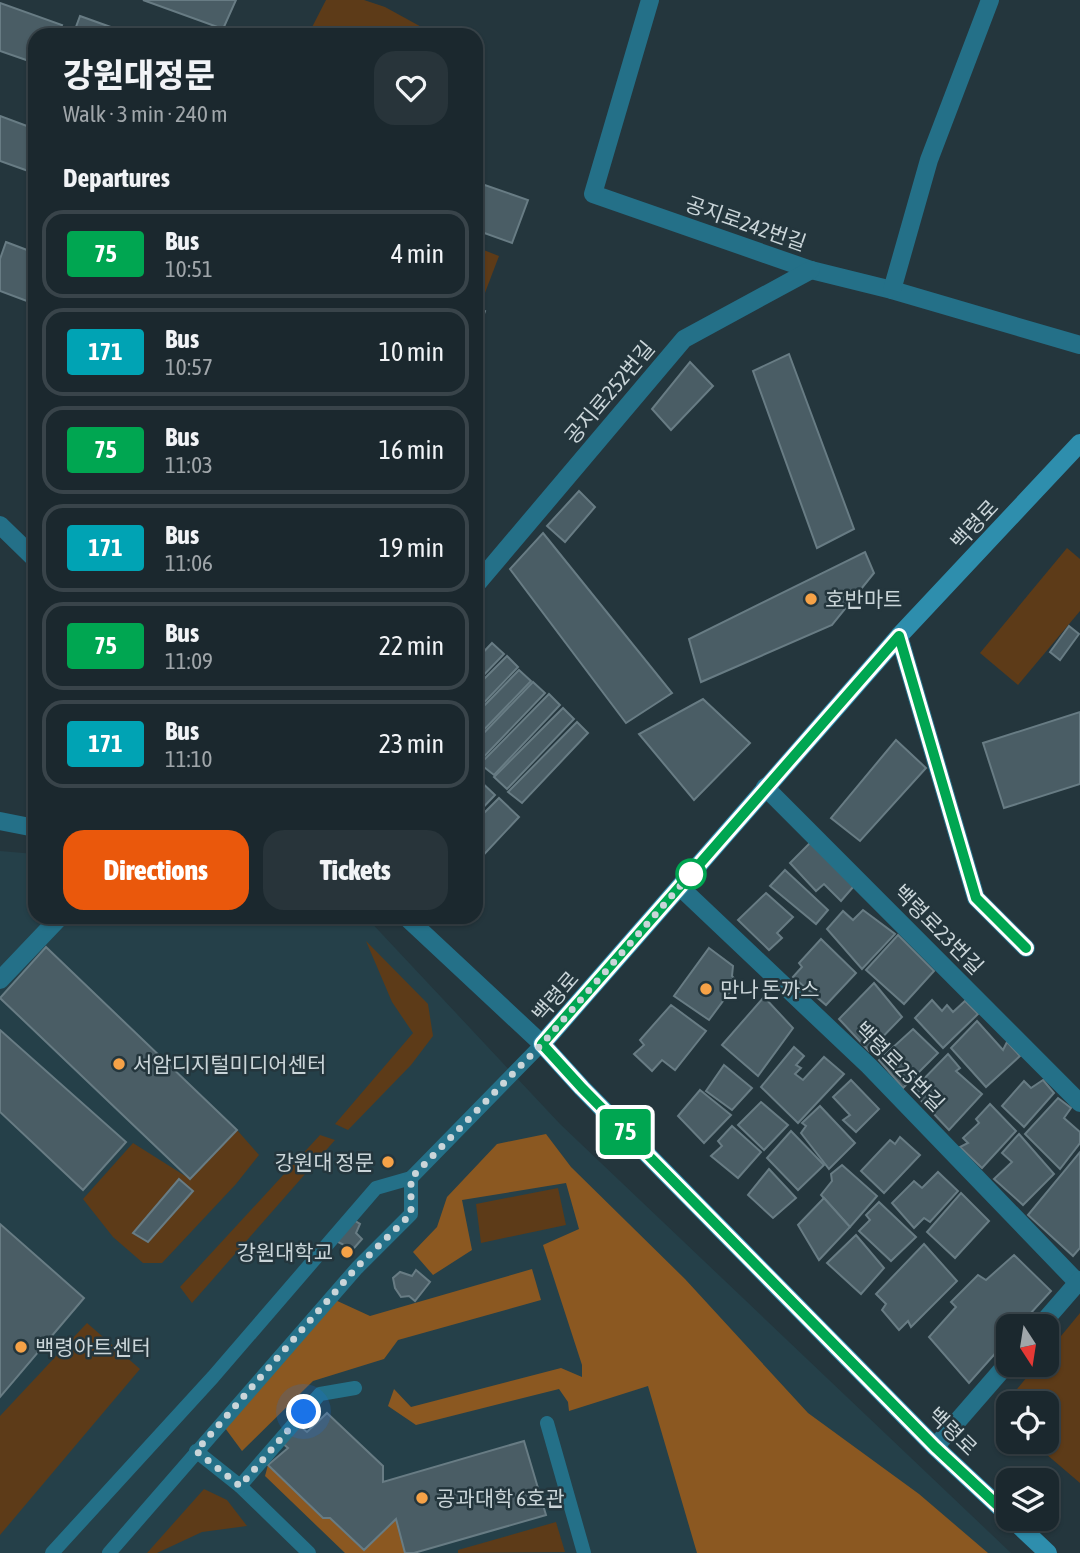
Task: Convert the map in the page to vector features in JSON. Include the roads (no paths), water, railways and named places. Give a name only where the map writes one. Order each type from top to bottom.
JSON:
[{"type":"street","name":"공지로242번길","points":[[650,0],[593,194],[811,270],[892,290],[1080,345]]},
{"type":"street","points":[[892,290],[929,159],[990,0]]},
{"type":"street","name":"공지로252번길","points":[[483,577],[684,339],[811,270]]},
{"type":"street","name":"백령로","points":[[996,1504],[935,1447],[542,1044],[899,636],[1080,443]]},
{"type":"street","points":[[0,525],[28,552]]},
{"type":"street","points":[[899,636],[976,898],[1026,948]]},
{"type":"street","name":"백령로23번길","points":[[765,787],[1080,1103]]},
{"type":"street","points":[[0,821],[28,827]]},
{"type":"street","name":"백령로25번길","points":[[680,887],[869,1066],[1079,1283]]},
{"type":"street","points":[[0,980],[53,924]]},
{"type":"street","points":[[413,924],[542,1044]]},
{"type":"street","points":[[1051,1314],[1079,1283]]},
{"type":"street","points":[[935,1447],[996,1377]]},
{"type":"street","points":[[1025,1531],[1048,1553]]},
{"type":"lane","points":[[52,1553],[213,1377],[376,1188],[411,1178],[542,1044]]},
{"type":"lane","points":[[109,1553],[356,1268],[411,1214],[411,1178]]},
{"type":"lane","points":[[240,1486],[320,1394],[355,1388]]},
{"type":"lane","points":[[547,1423],[583,1553]]},
{"type":"lane","points":[[196,1451],[240,1486],[309,1553]]},
{"type":"place","name":"호반마트","points":[[811,599]]},
{"type":"place","name":"만나 돈까스","points":[[706,989]]},
{"type":"place","name":"서암디지털미디어센터","points":[[119,1064]]},
{"type":"place","name":"강원대 정문","points":[[388,1162]]},
{"type":"place","name":"강원대학교","points":[[347,1252]]},
{"type":"place","name":"백령아트센터","points":[[21,1347]]},
{"type":"place","name":"공과대학 6호관","points":[[422,1498]]}]
